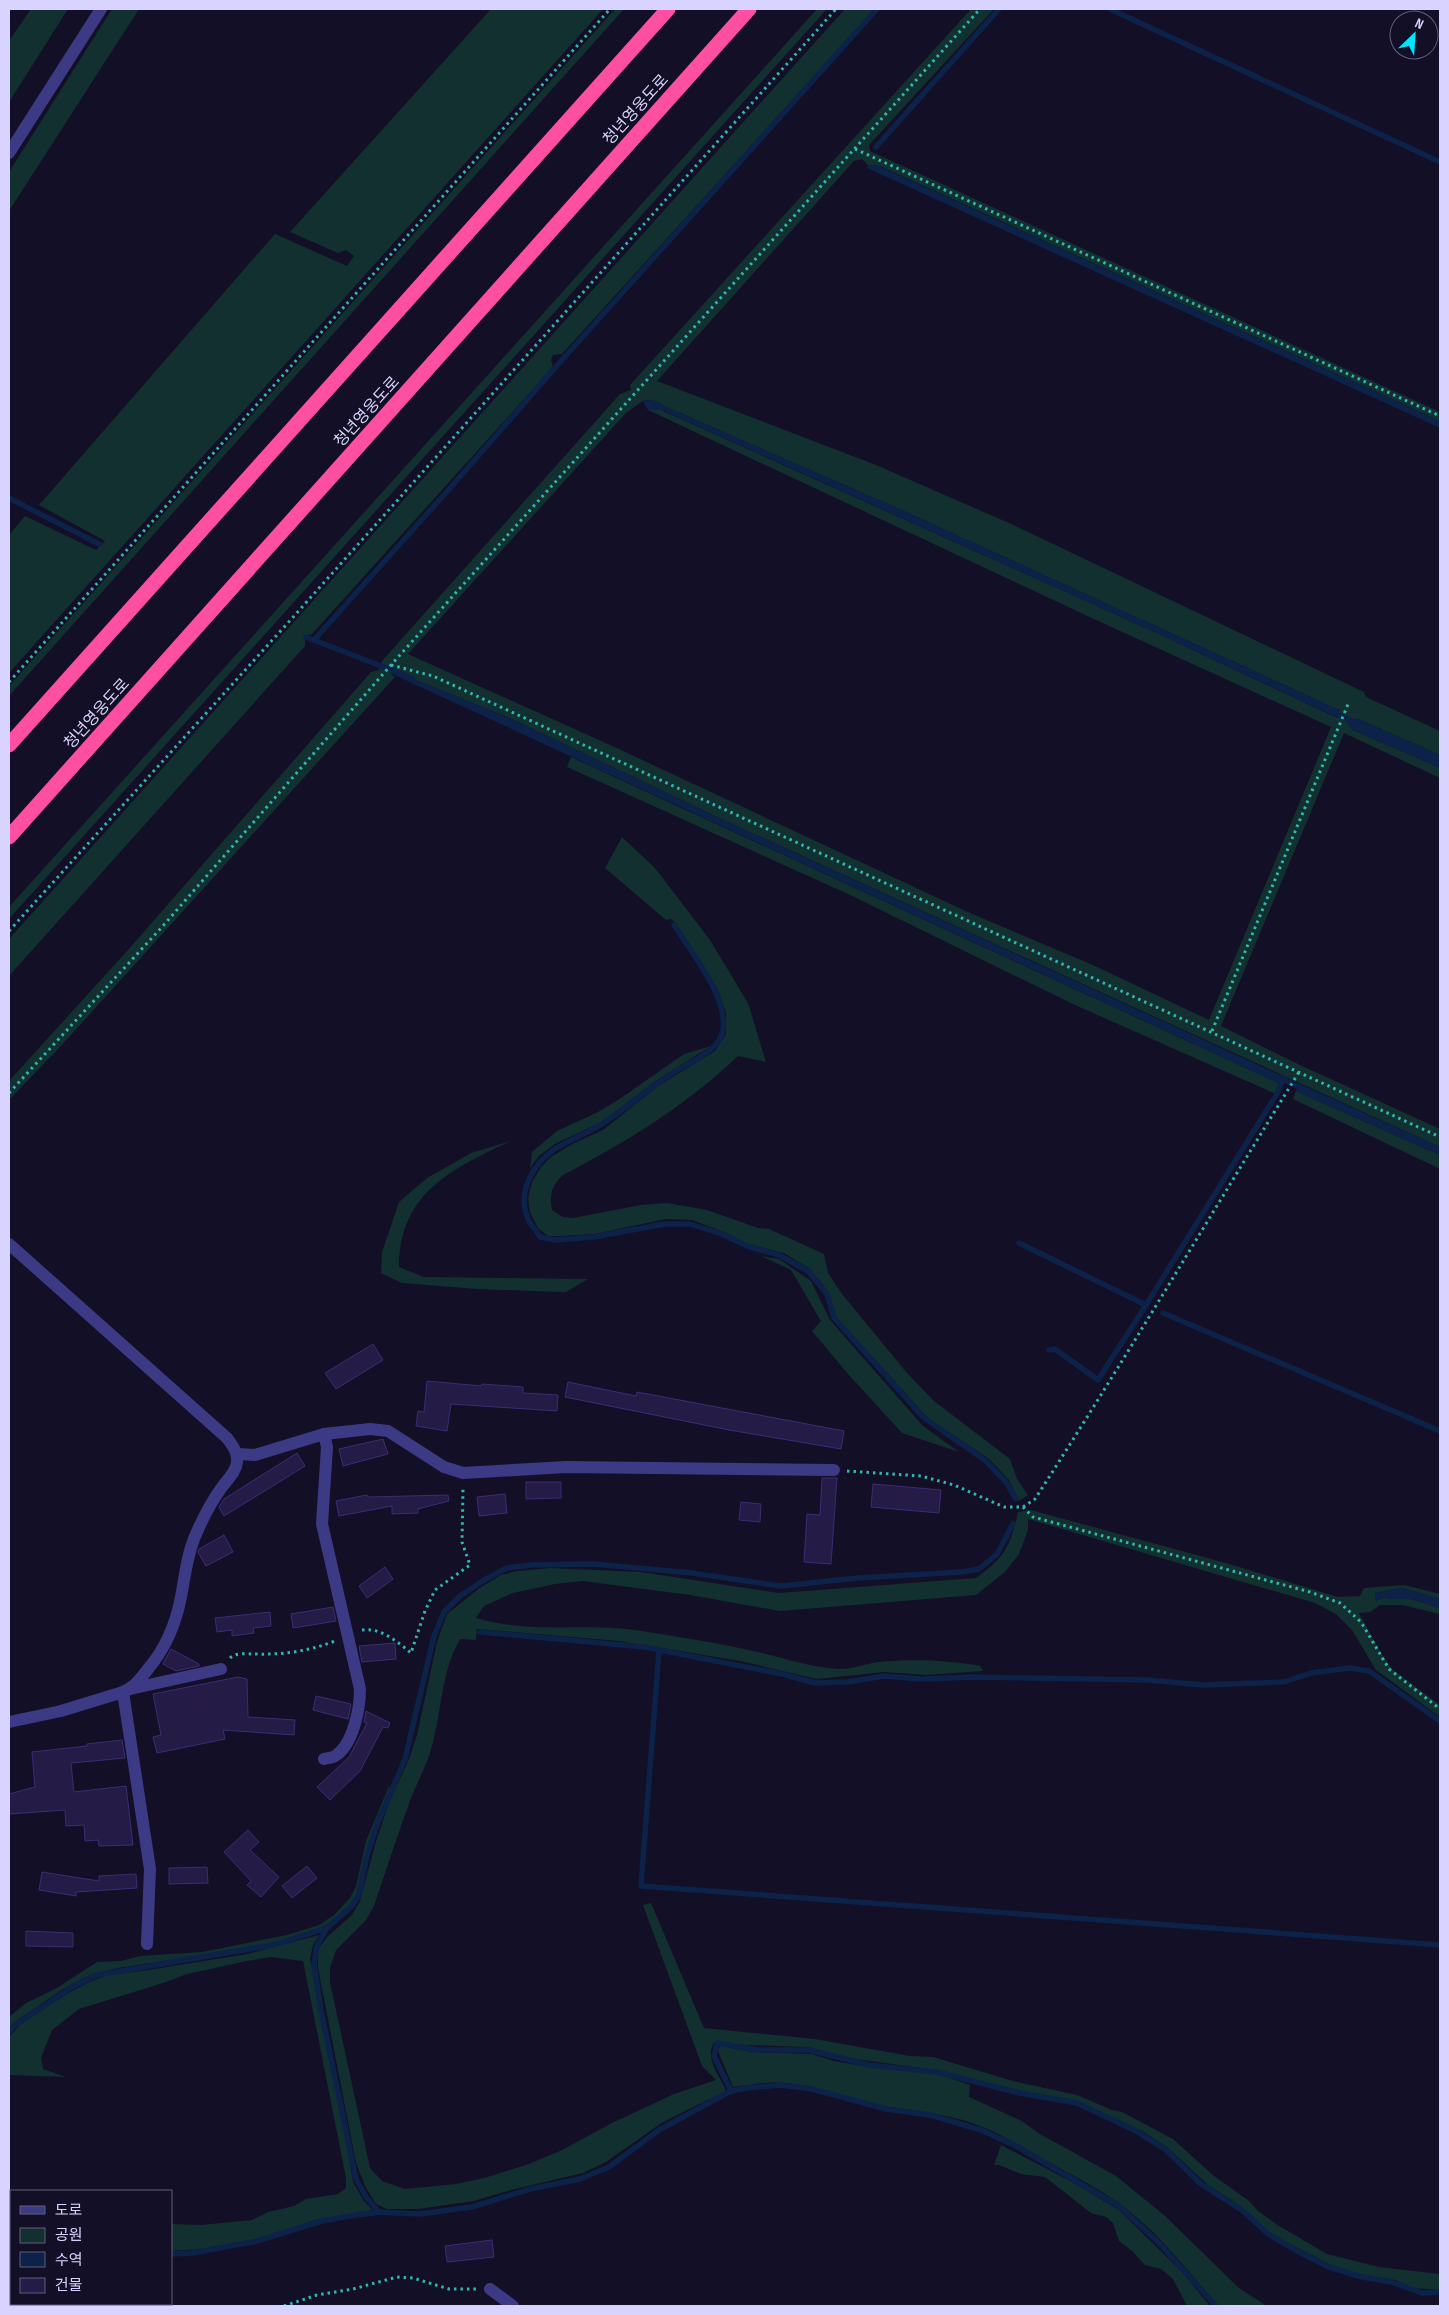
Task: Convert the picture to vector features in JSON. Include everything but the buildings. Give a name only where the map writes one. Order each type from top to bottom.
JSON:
[{"type":"highway","points":[[9,745],[668,9]]},
{"type":"highway","name":"청년영웅도로","points":[[9,837],[749,9]]},
{"type":"street","points":[[9,153],[102,9]]},
{"type":"street","points":[[9,1244],[227,1438],[237,1454],[237,1463],[232,1474],[207,1511],[195,1536],[188,1555],[180,1600],[164,1645],[154,1662],[127,1691]]},
{"type":"street","points":[[237,1454],[255,1455],[324,1434],[370,1429],[388,1431],[444,1466],[463,1473],[566,1467],[834,1470]]},
{"type":"street","points":[[324,1434],[327,1447],[322,1524],[360,1690],[360,1703],[355,1726],[346,1744],[335,1756],[324,1759]]},
{"type":"street","points":[[9,1722],[61,1711],[127,1691],[221,1669]]},
{"type":"street","points":[[127,1691],[150,1869],[147,1944]]},
{"type":"street","points":[[490,2289],[513,2306]]},
{"type":"path","points":[[9,682],[610,9]]},
{"type":"path","points":[[9,931],[836,9]]},
{"type":"path","points":[[9,1093],[162,927],[391,665],[980,9]]},
{"type":"path","points":[[855,149],[1440,416]]},
{"type":"path","points":[[391,665],[433,676],[1440,1137]]},
{"type":"path","points":[[1212,1031],[1349,702]]},
{"type":"path","points":[[834,1470],[921,1476],[954,1486],[1004,1507],[1023,1507],[1035,1499],[1099,1400],[1153,1308],[1299,1072]]},
{"type":"path","points":[[221,1669],[232,1656],[241,1653],[275,1654],[316,1649],[364,1629],[396,1640],[410,1653],[425,1611],[435,1590],[470,1565],[462,1542],[463,1473]]},
{"type":"path","points":[[1023,1507],[1033,1517],[1310,1592],[1340,1604],[1361,1622],[1388,1669],[1440,1709]]},
{"type":"path","points":[[284,2306],[317,2295],[353,2289],[397,2277],[413,2278],[449,2289],[490,2289]]},
{"type":"green space","points":[[31,9],[68,9],[9,102],[9,41]]},
{"type":"green space","points":[[112,9],[139,9],[9,211],[9,172]]},
{"type":"green space","points":[[491,9],[603,9],[9,673],[9,535],[25,516],[96,550],[105,541],[39,505],[275,234],[347,266],[354,256],[346,250],[338,253],[290,232]]},
{"type":"green space","points":[[615,9],[624,9],[9,696],[9,686]]},
{"type":"green space","points":[[817,9],[827,9],[9,919],[9,907]]},
{"type":"green space","points":[[845,9],[875,9],[562,354],[553,355],[551,360],[553,367],[312,634],[305,636],[305,646],[9,976],[9,939]]},
{"type":"green space","points":[[971,9],[994,9],[869,145],[870,151],[1440,412],[1440,421],[880,166],[868,165],[862,159],[854,161],[657,381],[876,465],[1009,523],[1364,692],[1366,697],[1440,731],[1440,755],[1358,719],[1351,729],[1440,768],[1440,778],[1344,733],[1221,1026],[1300,1065],[1440,1129],[1440,1147],[719,818],[514,720],[396,672],[391,674],[395,677],[60,1047],[9,1100],[9,1081],[128,950],[371,672],[379,670],[382,661],[620,394],[631,390],[630,385]],"holes":[[[644,400],[656,401],[904,511],[1339,710],[1335,717],[1157,633],[661,410],[648,410],[1096,620],[1331,727],[1209,1020],[1093,965],[970,913],[608,744],[408,654],[626,413]]]},
{"type":"green space","points":[[571,757],[1283,1085],[1278,1095],[1075,1005],[848,894],[567,767]]},
{"type":"green space","points":[[622,837],[655,868],[710,940],[748,1003],[766,1062],[738,1056],[698,1091],[655,1122],[563,1175],[556,1182],[552,1191],[552,1210],[563,1217],[573,1218],[641,1205],[667,1203],[707,1210],[758,1228],[769,1229],[824,1254],[828,1273],[842,1294],[907,1373],[934,1401],[1010,1459],[1017,1479],[1028,1495],[1019,1501],[1009,1480],[989,1459],[928,1418],[837,1318],[824,1286],[810,1269],[784,1253],[748,1244],[724,1232],[692,1220],[666,1219],[595,1234],[561,1236],[548,1236],[538,1228],[530,1212],[528,1198],[532,1182],[541,1167],[551,1157],[572,1144],[603,1130],[658,1086],[715,1051],[726,1034],[726,1013],[718,990],[676,923],[671,919],[666,920],[605,868]]},
{"type":"green space","points":[[711,1046],[657,1080],[603,1121],[555,1144],[539,1156],[530,1168],[532,1152],[557,1131],[600,1111],[684,1054]]},
{"type":"green space","points":[[1296,1091],[1440,1155],[1440,1169],[1293,1099]]},
{"type":"green space","points":[[511,1141],[469,1162],[433,1186],[419,1202],[408,1220],[401,1241],[399,1267],[424,1277],[588,1279],[566,1292],[560,1292],[477,1289],[402,1283],[381,1273],[382,1252],[399,1202],[427,1178],[471,1153]]},
{"type":"green space","points":[[761,1256],[779,1259],[811,1281],[830,1320],[923,1426],[959,1452],[902,1433],[812,1331],[821,1321],[791,1270]]},
{"type":"green space","points":[[1031,1510],[1226,1563],[1338,1597],[1360,1596],[1364,1588],[1405,1585],[1440,1594],[1440,1599],[1402,1588],[1375,1593],[1375,1601],[1386,1597],[1389,1599],[1411,1599],[1440,1608],[1440,1614],[1402,1605],[1380,1605],[1370,1612],[1359,1613],[1392,1669],[1440,1705],[1440,1717],[1376,1670],[1352,1630],[1336,1614],[1315,1603],[1028,1519],[1028,1530],[1019,1554],[1005,1572],[976,1595],[780,1611],[690,1595],[583,1581],[555,1584],[513,1593],[484,1606],[476,1618],[515,1626],[595,1627],[635,1630],[728,1646],[827,1668],[842,1669],[878,1662],[916,1660],[968,1664],[980,1666],[983,1671],[926,1675],[884,1672],[817,1679],[740,1661],[619,1641],[477,1629],[476,1640],[460,1639],[453,1652],[445,1680],[430,1753],[411,1798],[374,1906],[366,1920],[336,1950],[330,1968],[330,1982],[370,2168],[382,2181],[405,2189],[456,2184],[484,2178],[526,2165],[560,2151],[614,2122],[674,2094],[716,2080],[702,2066],[643,1905],[651,1903],[704,2028],[815,2039],[910,2056],[933,2057],[1013,2081],[1077,2095],[1112,2110],[1122,2112],[1173,2139],[1214,2176],[1248,2200],[1258,2211],[1276,2224],[1327,2254],[1379,2267],[1440,2274],[1440,2290],[1414,2288],[1395,2280],[1358,2274],[1331,2265],[1290,2244],[1269,2232],[1249,2213],[1208,2185],[1168,2148],[1142,2131],[1078,2101],[1022,2091],[936,2070],[848,2058],[808,2047],[714,2042],[711,2048],[712,2061],[726,2091],[663,2122],[606,2162],[583,2173],[474,2201],[418,2209],[387,2209],[376,2204],[366,2188],[356,2163],[318,1968],[318,1949],[327,1937],[352,1915],[360,1901],[376,1841],[389,1803],[409,1759],[417,1735],[437,1642],[447,1614],[481,1587],[501,1575],[518,1571],[550,1568],[641,1572],[779,1593],[976,1578],[994,1564],[1005,1550],[1009,1543],[1018,1512]]},
{"type":"green space","points":[[389,1786],[390,1789],[368,1846],[359,1890],[352,1904],[334,1921],[307,1933],[273,1943],[236,1951],[101,1972],[77,1981],[13,2023],[9,2029],[9,2017],[26,2003],[55,1989],[97,1962],[121,1961],[140,1956],[202,1952],[287,1935],[319,1925],[334,1915],[350,1898],[356,1886],[366,1841]]},
{"type":"green space","points":[[319,1935],[313,1945],[310,1959],[341,2110],[353,2182],[364,2201],[373,2210],[315,2220],[258,2239],[201,2249],[172,2251],[172,2224],[201,2225],[252,2220],[268,2212],[294,2206],[306,2199],[338,2194],[346,2188],[346,2178],[303,1961],[271,1957],[247,1961],[187,1974],[79,2009],[52,2030],[41,2058],[43,2069],[66,2077],[9,2075],[9,2037],[21,2024],[67,1994],[107,1975],[247,1954]]},
{"type":"green space","points":[[720,2046],[752,2052],[812,2054],[834,2061],[857,2065],[900,2068],[938,2074],[970,2085],[969,2097],[1022,2121],[1040,2134],[1116,2176],[1164,2215],[1239,2288],[1267,2306],[1218,2306],[1170,2250],[1144,2224],[1116,2201],[998,2134],[967,2121],[870,2103],[796,2084],[772,2082],[733,2087],[718,2051]]},
{"type":"green space","points":[[1001,2145],[1074,2183],[1119,2210],[1182,2272],[1210,2306],[1187,2306],[1173,2279],[1161,2269],[1145,2265],[1119,2241],[1113,2223],[1106,2217],[1091,2213],[1045,2177],[1021,2174],[999,2165],[994,2165]]},
{"type":"water","points":[[868,165],[879,166],[1440,421],[1440,428],[867,168]]},
{"type":"water","points":[[643,400],[656,401],[904,511],[1339,710],[1336,717],[1157,633],[662,410],[648,410]]},
{"type":"water","points":[[396,672],[514,720],[719,818],[1287,1078],[1283,1085],[390,673]]},
{"type":"water","points":[[1349,718],[1358,719],[1440,755],[1440,768],[1351,729],[1348,724]]},
{"type":"water","points":[[1300,1084],[1440,1147],[1440,1155],[1296,1091]]},
{"type":"water","points":[[1402,1588],[1440,1599],[1440,1608],[1411,1599],[1389,1599],[1386,1597],[1375,1601],[1375,1593]]},
{"type":"waterway","points":[[314,640],[877,9]]},
{"type":"waterway","points":[[876,147],[999,9]]},
{"type":"waterway","points":[[1110,9],[1440,162]]},
{"type":"waterway","points":[[9,498],[99,544]]},
{"type":"waterway","points":[[306,637],[412,678]]},
{"type":"waterway","points":[[1332,712],[1355,723]]},
{"type":"waterway","points":[[674,925],[707,975],[720,1003],[723,1017],[721,1037],[711,1049],[667,1077],[605,1122],[549,1153],[535,1169],[526,1189],[524,1200],[529,1221],[540,1237],[555,1240],[594,1237],[664,1224],[690,1224],[722,1234],[747,1246],[779,1255],[808,1271],[827,1294],[834,1318],[923,1417],[986,1461],[1006,1482],[1016,1499]]},
{"type":"waterway","points":[[1281,1078],[1304,1089]]},
{"type":"waterway","points":[[1019,1243],[1146,1305],[1278,1092],[1283,1079]]},
{"type":"waterway","points":[[1049,1350],[1055,1349],[1098,1380],[1146,1305]]},
{"type":"waterway","points":[[1163,1313],[1440,1431]]},
{"type":"waterway","points":[[379,2212],[366,2197],[356,2179],[321,2010],[314,1964],[317,1945],[327,1928],[352,1906],[359,1895],[367,1856],[377,1825],[405,1759],[434,1636],[444,1612],[460,1596],[484,1580],[507,1568],[531,1565],[594,1564],[692,1573],[781,1586],[858,1578],[962,1572],[979,1569],[997,1554],[1013,1524]]},
{"type":"waterway","points":[[480,1632],[644,1647],[782,1674],[815,1683],[848,1682],[884,1676],[921,1679],[973,1677],[1148,1680],[1203,1685],[1284,1682],[1311,1673],[1350,1668],[1369,1671],[1440,1721]]},
{"type":"waterway","points":[[659,1651],[641,1886],[1440,1945]]},
{"type":"waterway","points":[[9,2032],[14,2026],[74,1986],[97,1975],[273,1945],[327,1928]]},
{"type":"waterway","points":[[731,2091],[714,2056],[717,2043],[758,2050],[809,2050],[869,2065],[937,2072],[1019,2093],[1077,2103],[1136,2131],[1166,2150],[1201,2184],[1243,2211],[1268,2234],[1295,2250],[1329,2267],[1362,2277],[1391,2282],[1422,2293],[1440,2292]]},
{"type":"waterway","points":[[172,2254],[193,2253],[257,2241],[322,2221],[344,2217],[379,2212],[420,2214],[472,2207],[530,2189],[580,2179],[609,2167],[659,2130],[731,2091],[781,2085],[812,2089],[886,2109],[930,2115],[981,2130],[1014,2145],[1119,2206],[1157,2241],[1216,2306]]}]
